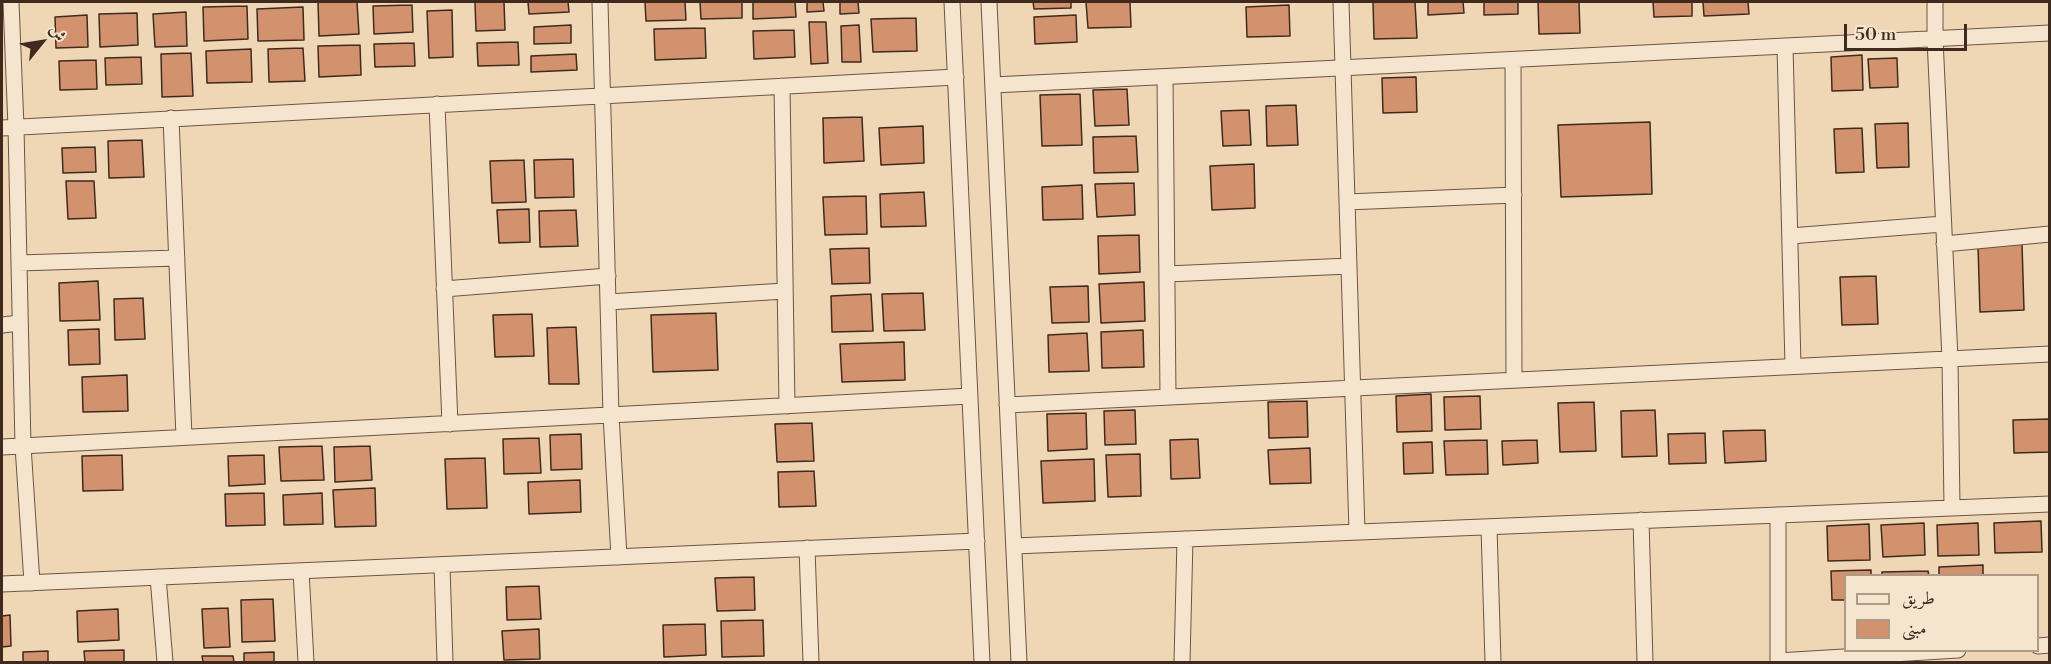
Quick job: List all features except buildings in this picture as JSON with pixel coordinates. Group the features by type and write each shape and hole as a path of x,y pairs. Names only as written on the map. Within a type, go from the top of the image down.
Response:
{"street":[{"path":"11,2 9,127 19,262 23,446 32,583"},
{"path":"600,2 611,415 619,557"},
{"path":"952,2 982,663"},
{"path":"989,2 1019,663"},
{"path":"1341,2 1357,532"},
{"path":"1935,2 1950,359 1952,508"},
{"path":"993,85 2049,33"},
{"path":"1785,46 1793,366"},
{"path":"1514,60 1514,380"},
{"path":"9,127 956,77"},
{"path":"1165,77 1168,397"},
{"path":"782,86 787,406"},
{"path":"437,104 450,424"},
{"path":"171,118 184,438"},
{"path":"1347,202 1514,195"},
{"path":"1790,236 1943,224"},
{"path":"1944,244 2049,234"},
{"path":"19,262 177,258"},
{"path":"1167,274 1349,266"},
{"path":"444,289 608,276"},
{"path":"608,302 785,291"},
{"path":"2,325 20,323"},
{"path":"1007,405 2049,354"},
{"path":"2,447 970,396"},
{"path":"1014,546 2049,504"},
{"path":"1778,515 1778,662 1942,652"},
{"path":"1641,520 1645,663"},
{"path":"1489,526 1494,663"},
{"path":"1182,663 1185,539"},
{"path":"2,585 977,541"},
{"path":"807,548 811,663"},
{"path":"442,565 445,663"},
{"path":"301,571 306,663"},
{"path":"158,577 165,663"}]}
